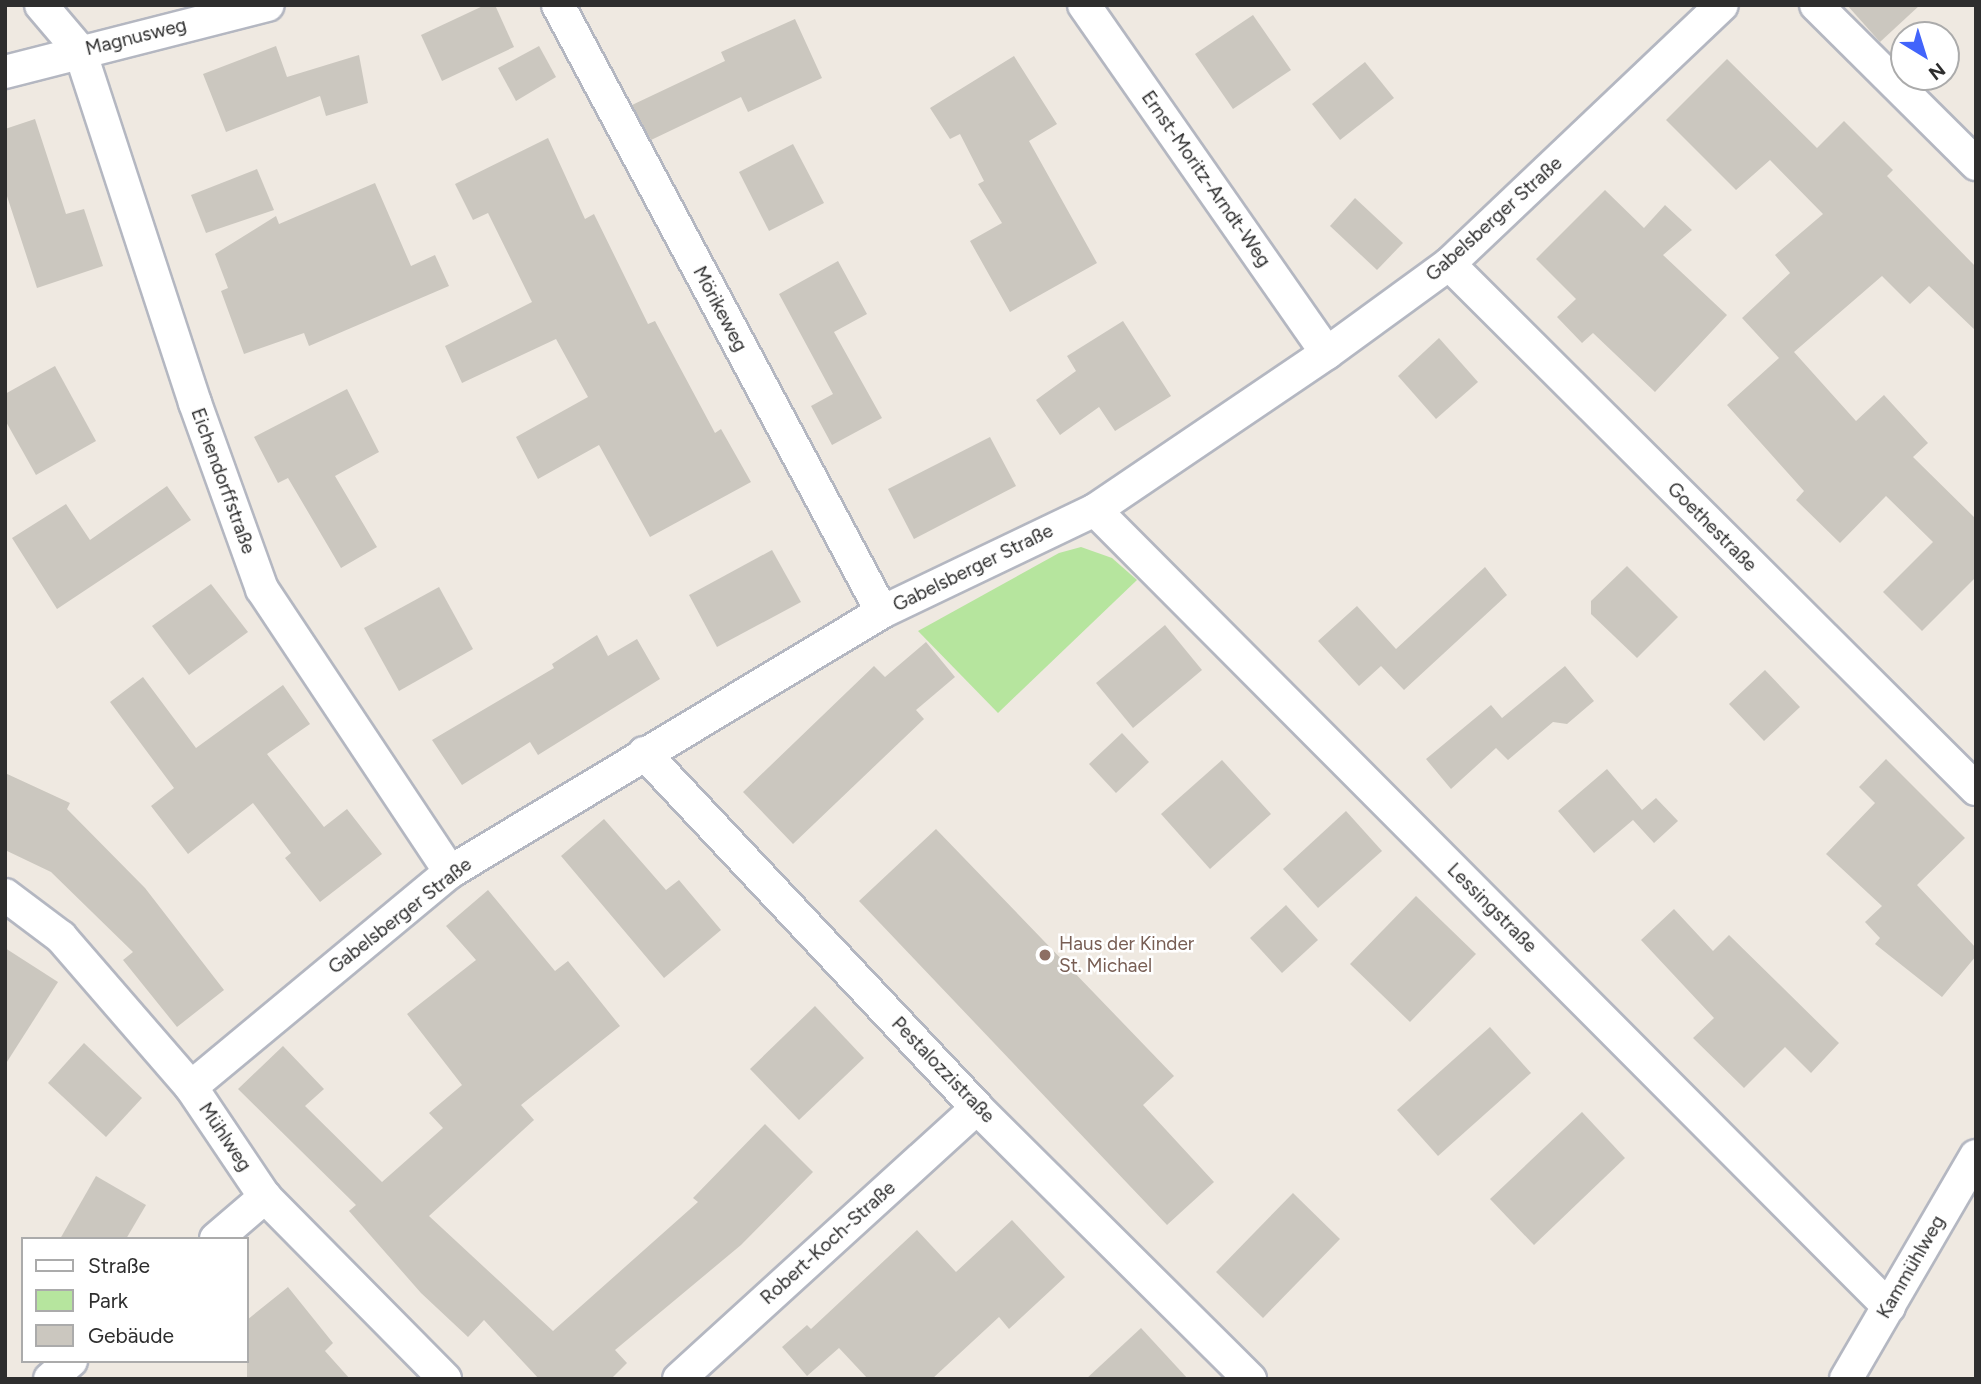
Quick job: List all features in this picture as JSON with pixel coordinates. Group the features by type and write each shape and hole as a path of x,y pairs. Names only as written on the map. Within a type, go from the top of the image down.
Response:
{"street":[{"path":"41,5 80,51"},
{"name":"Magnusweg","path":"5,72 268,5"},
{"name":"Mörikeweg","path":"558,5 882,612"},
{"name":"Ernst-Moritz-Arndt-Weg","path":"1084,5 1327,353"},
{"name":"Gabelsberger Straße","path":"191,1087 450,872 644,752 882,612 1095,510 1327,353 1449,264 1722,5"},
{"path":"1816,5 1976,164"},
{"name":"Eichendorffstraße","path":"80,51 195,403 262,589 450,872"},
{"name":"Goethestraße","path":"1449,264 1976,789"},
{"name":"Lessingstraße","path":"1095,510 1889,1307"},
{"name":"Pestalozzistraße","path":"644,752 977,1108 1250,1379"},
{"name":"Mühlweg","path":"5,895 61,937 191,1087 265,1197 445,1379"},
{"name":"Robert-Koch-Straße","path":"679,1379 977,1108"},
{"name":"Kammühlweg","path":"1846,1379 1976,1156"},
{"path":"218,1237 265,1197"},
{"path":"50,1379 69,1363"}],"green space":[{"path":"1081,547 1112,558 1137,580 998,713 918,631 1059,553"}],"building":[{"path":"485,5 495,5 514,47 442,81 421,35"},
{"path":"1847,5 1920,5 1903,21 1890,21 1890,33 1880,42"},
{"path":"1253,15 1291,70 1233,109 1195,54"},
{"path":"795,19 822,78 748,112 741,97 651,140 632,105 725,61 721,52"},
{"path":"276,46 287,77 359,55 368,103 326,116 320,96 226,132 203,74"},
{"path":"539,46 556,77 516,101 498,68"},
{"path":"1014,56 1057,124 1029,141 1097,263 1010,312 970,241 1002,223 978,184 984,181 960,134 950,139 930,108"},
{"path":"1727,59 1817,148 1844,121 1893,170 1887,176 1976,267 1976,331 1929,286 1910,304 1882,276 1794,352 1856,421 1884,395 1928,443 1913,457 1976,519 1976,577 1922,631 1883,592 1933,542 1886,496 1840,543 1796,500 1804,491 1727,405 1779,358 1742,318 1790,273 1775,255 1823,214 1770,160 1736,190 1666,120"},
{"path":"1365,62 1394,98 1340,140 1312,104"},
{"path":"35,119 66,214 84,209 103,266 37,288 5,190 5,129"},
{"path":"548,138 585,219 594,214 648,324 655,321 715,433 721,429 751,482 650,537 599,445 538,479 516,437 588,397 556,339 462,383 445,346 532,302 488,213 473,220 455,184"},
{"path":"793,144 824,203 769,231 739,172"},
{"path":"257,169 274,210 206,233 191,195"},
{"path":"375,183 411,266 435,255 449,286 309,346 304,333 244,354 221,291 228,288 215,254 276,216 279,224"},
{"path":"1605,190 1644,228 1665,205 1692,230 1663,255 1727,315 1655,392 1593,333 1582,343 1557,317 1576,299 1536,259"},
{"path":"1355,198 1403,243 1377,270 1330,226"},
{"path":"838,261 867,314 834,332 882,418 832,445 811,406 833,394 779,294"},
{"path":"1123,321 1171,396 1115,431 1099,407 1060,435 1036,400 1076,371 1067,356"},
{"path":"1439,338 1478,382 1436,419 1398,376"},
{"path":"55,366 96,441 36,475 5,420 5,394"},
{"path":"347,389 379,452 335,476 377,547 341,568 288,478 278,483 254,437"},
{"path":"990,437 1016,486 914,539 888,489"},
{"path":"167,486 191,520 57,609 12,538 66,504 90,540"},
{"path":"772,550 801,602 717,647 689,595"},
{"path":"1627,566 1678,617 1637,658 1591,614 1591,601"},
{"path":"1485,567 1507,595 1404,690 1381,666 1359,686 1318,641 1357,606 1396,649"},
{"path":"211,584 248,632 189,675 152,626"},
{"path":"439,587 473,649 399,691 364,628"},
{"path":"1165,625 1202,670 1133,728 1096,683"},
{"path":"597,635 608,656 637,639 660,679 538,755 530,742 462,785 432,740 554,668 552,664"},
{"path":"926,642 955,677 916,710 924,719 793,844 743,792 874,666 885,677"},
{"path":"1565,666 1594,701 1567,724 1553,722 1508,760 1496,748 1451,789 1426,759 1491,705 1502,718"},
{"path":"1765,670 1800,707 1764,741 1729,704"},
{"path":"143,677 196,748 283,685 310,724 267,754 324,827 347,809 382,854 320,902 285,858 291,853 253,803 188,854 151,806 174,788 110,702"},
{"path":"1122,733 1149,762 1116,793 1089,764"},
{"path":"1886,759 1965,838 1917,885 1976,948 1976,956 1942,997 1875,944 1880,938 1865,922 1882,906 1826,854 1875,803 1859,787"},
{"path":"1222,760 1271,814 1210,869 1161,814"},
{"path":"1607,769 1642,810 1656,798 1678,821 1654,843 1633,820 1594,853 1558,811"},
{"path":"5,773 70,803 67,809 145,888 224,990 177,1027 123,960 133,952 51,872 5,850"},
{"path":"1346,811 1382,851 1318,908 1283,869"},
{"path":"604,819 666,890 679,880 721,930 664,978 561,856"},
{"name":"Haus der Kinder St. Michael","path":"936,829 1174,1076 1143,1105 1214,1182 1167,1225 859,901"},
{"path":"488,890 555,971 568,961 620,1026 521,1105 534,1120 429,1216 553,1331 698,1202 693,1198 765,1124 813,1172 741,1245 615,1350 627,1363 611,1379 539,1379 484,1320 468,1337 421,1293 349,1211 356,1205 238,1089 283,1046 324,1089 305,1106 382,1182 443,1128 429,1113 462,1085 407,1014 476,960 446,926"},
{"path":"1416,896 1476,954 1410,1022 1350,964"},
{"path":"1286,905 1318,940 1282,973 1250,938"},
{"path":"1674,909 1713,951 1729,935 1839,1043 1811,1073 1785,1047 1744,1088 1693,1038 1714,1018 1641,940"},
{"path":"5,948 58,982 5,1065"},
{"path":"815,1006 864,1058 799,1120 750,1069"},
{"path":"1490,1027 1531,1073 1438,1156 1397,1110"},
{"path":"84,1043 142,1098 106,1137 48,1083"},
{"path":"1582,1112 1625,1158 1534,1245 1490,1199"},
{"path":"96,1176 146,1205 127,1237 61,1237"},
{"path":"1293,1193 1340,1239 1263,1318 1216,1272"},
{"path":"1012,1220 1065,1277 1009,1329 999,1317 932,1379 868,1379 839,1348 807,1376 782,1347 807,1325 811,1329 917,1230 956,1272"},
{"path":"288,1287 333,1343 325,1351 350,1379 247,1379 248,1319"},
{"path":"1141,1328 1188,1379 1086,1379"}],"place":[{"name":"Haus der Kinder St. Michael","path":"1045,955"}]}
